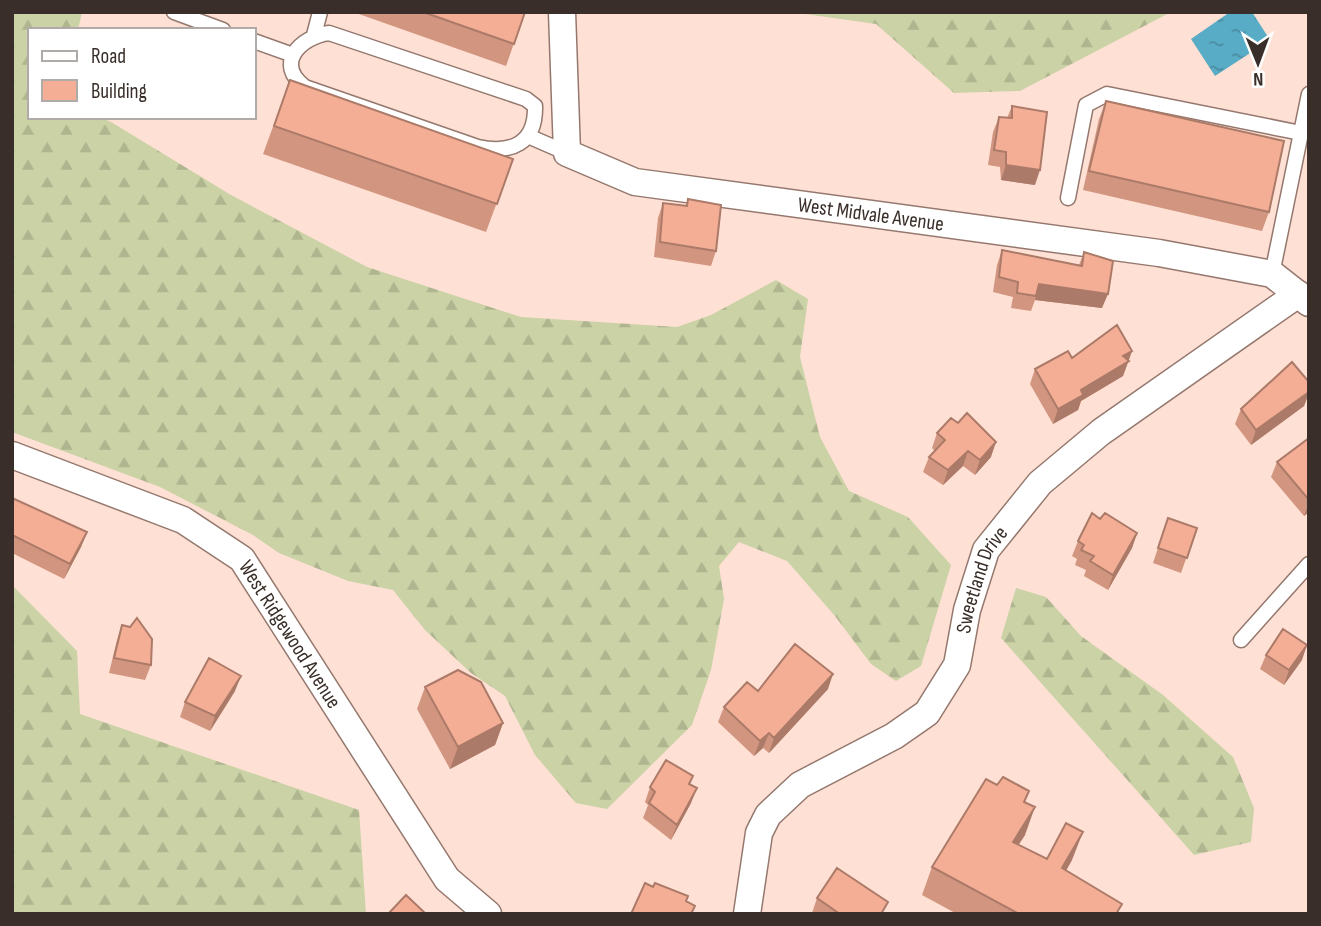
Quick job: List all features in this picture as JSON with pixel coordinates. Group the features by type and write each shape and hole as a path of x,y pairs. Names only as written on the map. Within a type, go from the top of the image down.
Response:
{"street":[{"path":"562,12 567,152"},
{"name":"West Midvale Avenue","path":"567,152 635,182 1159,253 1272,274 1304,298"},
{"name":"Sweetland Drive","path":"747,914 759,833 768,815 800,785 884,742 927,713 957,665 967,610 986,550 1040,483 1101,432 1304,298"},
{"name":"West Ridgewood Avenue","path":"12,455 183,520 242,559 447,879 488,914"}],"lane":[{"path":"174,12 218,28"},
{"path":"314,35 320,12"},
{"path":"329,33 526,99 535,106 535,117 528,136 515,148 492,150 305,87 295,80 292,71 293,55 300,45 314,35 329,33"},
{"path":"256,42 293,55"},
{"path":"1068,198 1086,105 1107,94 1301,133"},
{"path":"1272,274 1309,94"},
{"path":"528,136 567,152"},
{"path":"1241,640 1309,564"}],"green space":[{"path":"12,12 82,12 78,28 28,28 28,119 104,119 231,195 367,267 521,317 677,327 711,315 776,280 808,299 800,357 820,437 849,491 908,517 951,565 921,666 896,681 871,664 835,616 787,561 739,542 719,566 724,599 711,670 692,725 607,809 576,803 535,755 505,696 471,673 425,630 393,590 348,581 279,553 253,535 160,487 12,432"},
{"path":"791,12 1171,12 1020,91 954,93 876,24"},
{"path":"12,585 77,651 80,714 359,810 366,914 12,914"},
{"path":"1016,588 1046,597 1081,636 1163,695 1233,757 1254,808 1251,842 1194,855 1001,638"}],"water":[{"path":"1230,12 1252,12 1270,40 1215,76 1191,39"}],"building":[{"path":"423,12 525,12 514,44"},
{"path":"290,80 513,159 497,204 274,126"},
{"path":"1106,101 1284,141 1269,212 1089,171"},
{"path":"1012,106 1047,112 1040,170 1006,165 1006,152 994,150 999,117 1012,118"},
{"path":"688,199 721,205 716,251 660,242 663,203 687,206"},
{"path":"1002,250 1082,266 1084,252 1113,261 1108,294 1039,284 1036,296 1017,293 1018,282 999,277"},
{"path":"1117,325 1132,351 1123,356 1129,361 1081,390 1083,395 1058,409 1035,369 1068,351 1072,358"},
{"path":"1292,362 1309,382 1309,392 1256,430 1241,409"},
{"path":"967,413 996,442 980,460 968,451 948,470 929,457 945,440 937,433 951,418 958,423"},
{"path":"1309,438 1309,500 1277,462"},
{"path":"12,498 87,532 70,564 12,535"},
{"path":"1092,513 1100,519 1105,513 1137,533 1113,575 1090,561 1094,556 1081,550 1084,545 1078,541"},
{"path":"1168,518 1197,528 1187,558 1158,548"},
{"path":"137,618 152,639 151,665 114,658 122,625 130,627"},
{"path":"1283,629 1307,645 1289,670 1266,655"},
{"path":"795,644 833,674 774,738 769,733 760,741 724,707 747,682 758,691"},
{"path":"209,658 241,676 215,716 185,702"},
{"path":"458,670 481,682 503,723 458,747 425,687"},
{"path":"666,760 693,776 689,784 697,788 677,825 649,803 655,792 650,787"},
{"path":"1003,777 1029,791 1024,802 1035,807 1013,842 1047,859 1066,823 1083,832 1062,868 1122,904 1116,914 1019,914 932,867 986,779 997,785"},
{"path":"837,868 888,902 881,914 840,914 817,898"},
{"path":"645,883 653,887 655,883 688,896 686,901 695,906 691,914 631,914"},
{"path":"406,895 426,914 388,914"}]}
